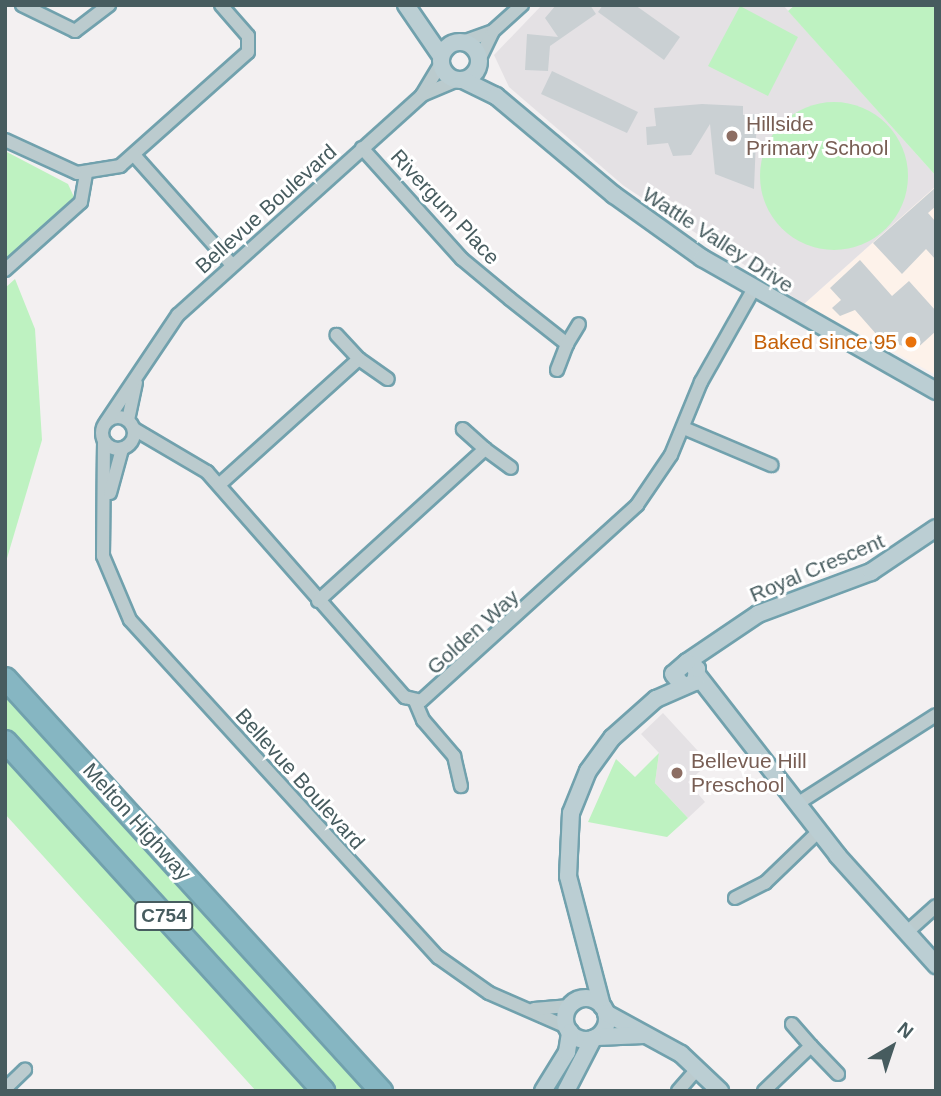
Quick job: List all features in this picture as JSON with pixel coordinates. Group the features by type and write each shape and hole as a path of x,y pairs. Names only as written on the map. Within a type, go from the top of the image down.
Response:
{"highway":[{"name":"Melton Highway","path":"5,678 381,1091"},
{"name":"Melton Highway","path":"5,741 323,1091"},
{"path":"314,1017 395,1091"}],"street":[{"path":"22,5 75,31 109,5"},
{"path":"5,140 86,173 109,170 134,155 248,52 248,36 221,5"},
{"path":"406,5 425,25 441,60 460,80 479,63 493,31"},
{"path":"441,60 461,42 493,31 522,5"},
{"path":"425,25 461,42"},
{"name":"Wattle Valley Drive","path":"461,42 479,63 496,96"},
{"name":"Bellevue Boulevard","path":"422,95 441,60"},
{"name":"Wattle Valley Drive","path":"460,80 496,96 614,195 753,290 936,391"},
{"name":"Bellevue Boulevard","path":"460,80 422,95 177,315 144,359 106,422 102,527 111,587 145,638 415,936 479,986 568,1030"},
{"name":"Rivergum Place","path":"362,148 462,259 567,344"},
{"path":"134,155 232,265"},
{"path":"5,270 81,202 86,173"},
{"name":"Golden Way","path":"131,425 220,484 318,601 415,701 429,698 619,524 661,472 684,428 701,382 753,290"},
{"path":"557,370 567,344 579,324"},
{"path":"337,335 359,359 388,379"},
{"name":"Bellevue Boulevard","path":"102,527 126,447 144,359"},
{"path":"220,484 359,359"},
{"path":"106,422 131,425"},
{"path":"684,428 771,465"},
{"path":"463,429 511,468"},
{"path":"104,441 126,447 166,446"},
{"path":"318,601 485,449"},
{"name":"Royal Crescent","path":"604,1009 568,876 572,813 599,753 656,699 688,676 714,645 780,603 874,570 936,528"},
{"path":"688,676 800,802 819,831 936,965"},
{"path":"415,701 423,720 454,756 455,780 461,786"},
{"path":"800,802 936,715"},
{"path":"735,898 765,883 819,831"},
{"path":"906,933 936,906"},
{"path":"543,1091 567,1052 573,1003 590,963"},
{"path":"573,1003 604,1009 698,1068 720,1091"},
{"name":"Bellevue Boulevard","path":"530,1009 573,1003"},
{"path":"566,1091 595,1038 604,1009"},
{"path":"792,1024 838,1074"},
{"path":"568,1030 595,1038 644,1035"},
{"path":"764,1091 811,1046"},
{"path":"678,1091 698,1068"},
{"path":"5,1089 25,1070"}],"shaded area":[{"name":"Hillside Primary School","path":"542,5 783,5 936,176 936,186 804,304 624,186 509,87 494,55"},
{"path":"936,186 936,375 804,304"},
{"name":"Bellevue Hill Preschool","path":"663,713 709,763 688,782 705,802 688,818 655,783 659,753 641,734"}],"green space":[{"path":"795,5 936,5 936,176 788,11"},
{"path":"740,6 798,37 768,96 708,66"},
{"path":"834,102 862,108 886,124 902,148 908,176 902,204 886,228 862,244 834,250 806,244 782,228 766,204 760,176 766,148 782,124 806,108"},
{"path":"5,151 68,184 74,197 5,259"},
{"path":"15,279 35,329 42,440 5,565 5,288"},
{"path":"5,687 301,1013 364,1091 332,1091 5,731"},
{"path":"659,753 655,783 688,818 667,837 588,822 616,759 635,777"},
{"path":"5,759 308,1091 256,1091 5,814"}],"building":[{"path":"556,5 590,5 596,14 550,46 548,71 525,70 527,34 558,37 545,18"},
{"path":"603,5 635,5 680,37 664,60 598,12"},
{"path":"552,71 638,112 627,133 541,94"},
{"path":"702,104 743,106 743,115 757,114 754,189 715,174 710,124 691,155 673,156 668,143 647,145 646,127 656,126 654,108"},
{"path":"936,187 936,206 928,213 936,222 936,260 926,249 902,274 873,243"},
{"path":"860,260 892,296 909,281 936,311 936,331 914,351 877,335 855,310 840,316 832,308 841,300 830,288"}],"place":[{"name":"Hillside Primary School","path":"732,136"},
{"name":"Baked since 95","path":"911,342"},
{"name":"Bellevue Hill Preschool","path":"677,773"}]}
